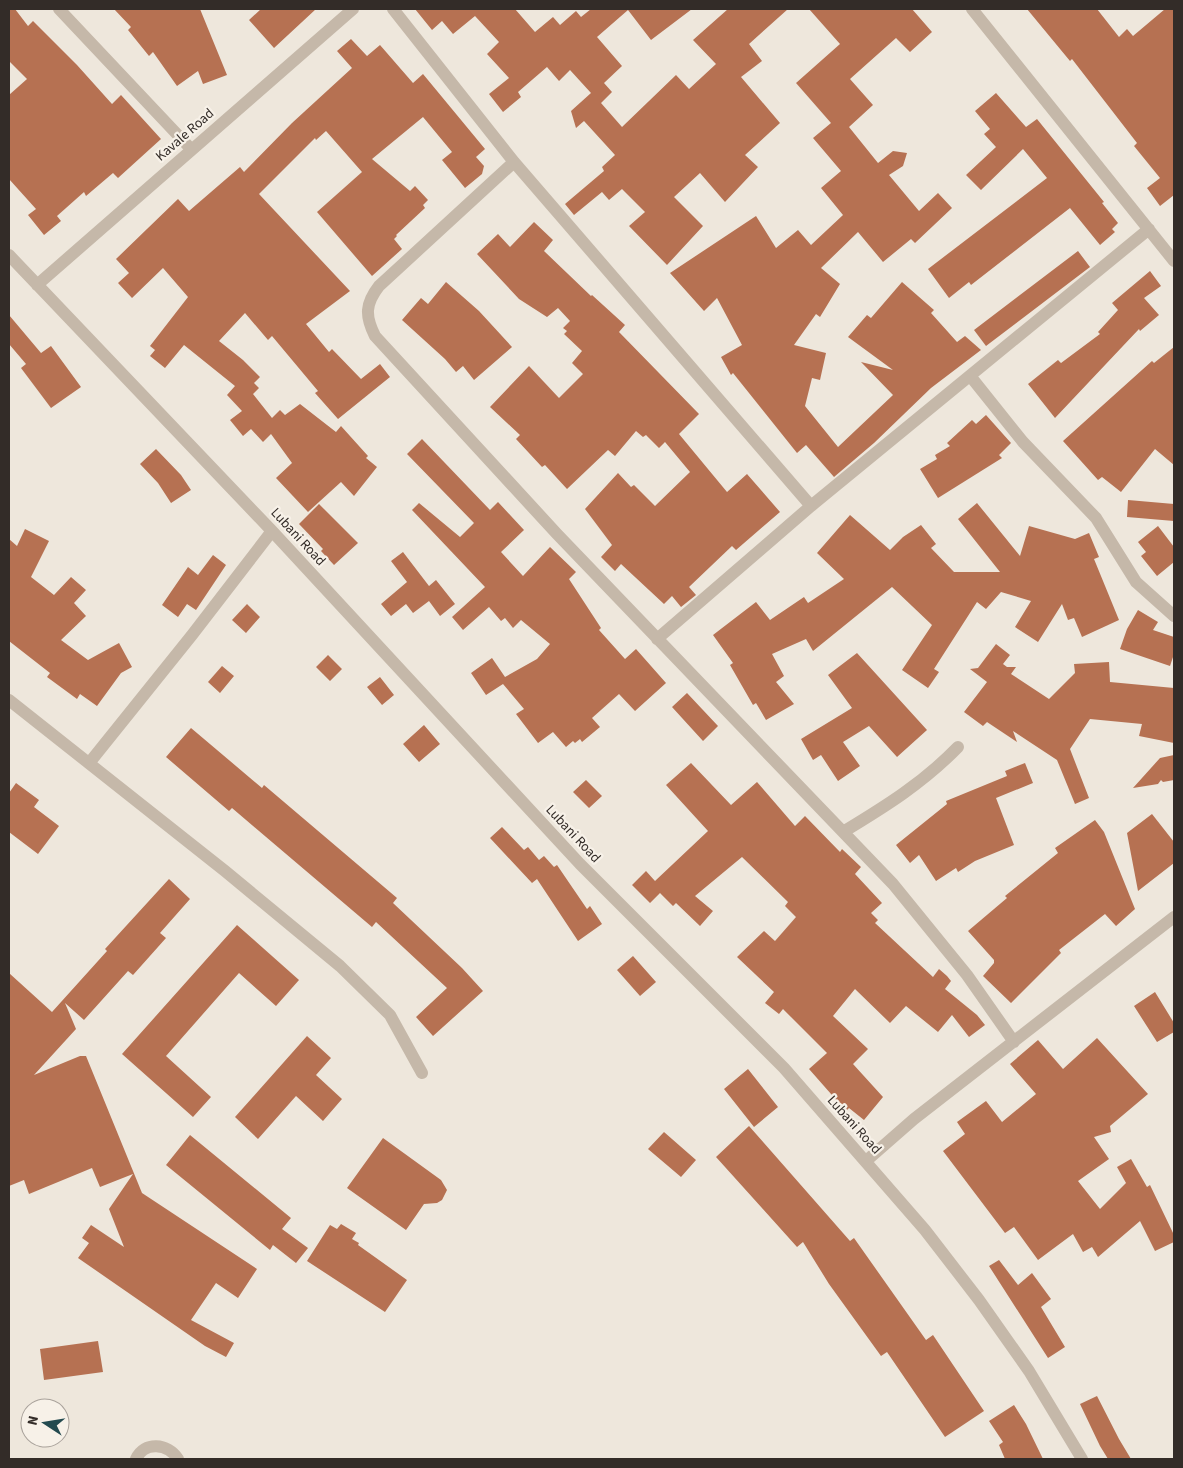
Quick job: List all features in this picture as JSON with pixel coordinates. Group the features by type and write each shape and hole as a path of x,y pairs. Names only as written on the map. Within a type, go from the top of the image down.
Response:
{"street":[{"path":"60,9 191,149"},
{"name":"Kavale Road","path":"37,284 353,9"},
{"path":"393,9 514,162 631,300 812,506"},
{"path":"972,9 1174,261"},
{"path":"514,162 378,286 370,297 366,310 368,323 375,336 657,639 893,884 967,975 1014,1042"},
{"path":"657,639 812,506 1149,229"},
{"name":"Lubani Road","path":"9,255 272,531 580,864 784,1068 925,1230 979,1300 1030,1371 1082,1459"},
{"path":"971,377 1023,442 1096,518 1136,582 1174,616"},
{"path":"90,762 192,635 272,531"},
{"path":"9,700 90,762 340,966 390,1015 422,1073"},
{"path":"843,832 886,806 934,772 958,747"},
{"path":"866,1161 914,1119 1174,917"},
{"path":"136,1459 141,1450 153,1446 168,1449 178,1459"}],"building":[{"path":"9,9 15,9 28,26 33,21 77,65 112,104 121,95 161,139 118,178 113,173 86,196 84,192 57,216 61,221 44,235 28,215 36,209 9,179 9,95 27,79 9,61"},
{"path":"114,9 200,9 227,75 203,84 198,71 177,86 153,52 149,56 128,30 131,27"},
{"path":"261,9 316,9 274,48 249,20"},
{"path":"415,9 515,9 535,32 553,17 560,25 576,11 581,17 591,9 692,9 651,40 628,10 597,37 622,66 604,83 612,92 601,103 622,127 676,75 689,89 716,64 693,40 728,9 788,9 749,44 762,61 741,77 780,123 745,155 758,167 725,202 700,173 674,197 703,226 667,265 629,226 645,212 622,189 609,200 602,192 574,215 565,204 604,171 602,167 615,155 584,121 576,128 571,111 591,93 570,70 559,81 547,67 518,92 521,97 503,112 489,94 509,78 487,54 499,42 475,16 453,34 442,21 432,30"},
{"path":"809,9 912,9 932,32 910,52 896,38 850,79 873,105 849,127 878,163 893,151 907,153 903,166 889,175 919,211 938,193 952,208 915,243 911,239 883,262 858,232 821,268 840,284 820,317 816,314 794,345 826,353 820,380 812,378 805,406 838,447 893,395 861,362 893,370 848,337 867,315 871,318 902,282 934,310 931,313 957,342 965,336 981,350 931,388 874,443 834,477 806,445 797,453 733,373 731,375 721,357 742,345 717,298 704,311 670,273 756,216 776,248 798,230 811,245 843,215 821,188 841,171 813,138 831,123 796,83 840,44"},
{"path":"1027,9 1097,9 1119,37 1127,29 1133,36 1165,9 1174,9 1174,195 1160,206 1147,188 1160,178 1134,146 1137,143 1072,59 1070,61"},
{"path":"351,39 367,56 380,45 413,83 423,74 485,149 476,157 484,166 482,174 465,188 442,160 452,152 423,117 372,159 410,191 415,186 428,200 423,205 425,208 396,235 394,239 402,249 372,276 317,212 362,172 326,131 316,140 315,138 259,194 350,291 306,324 329,352 332,349 361,379 380,364 390,377 338,419 315,393 318,391 272,336 268,340 245,313 219,341 243,360 260,377 254,383 259,388 253,394 272,418 280,410 285,415 300,404 336,432 341,426 368,456 366,458 377,467 354,496 341,482 308,512 276,478 292,463 271,434 263,442 251,429 243,436 230,420 242,411 227,395 235,386 184,345 165,368 150,356 155,350 150,346 188,297 163,268 132,298 118,283 129,273 116,259 178,199 189,211 240,167 244,172 292,123 352,68 337,51"},
{"path":"996,93 1026,127 1037,119 1104,202 1102,203 1118,223 1112,229 1115,232 1100,245 1070,208 971,285 969,282 949,298 928,269 1047,178 1023,149 981,190 966,175 996,147 984,134 990,129 975,111"},
{"path":"534,222 553,240 544,251 591,296 625,325 619,332 699,414 679,434 727,492 747,474 780,512 736,550 732,546 689,587 696,595 681,607 672,596 664,604 621,564 615,571 601,557 612,545 585,509 618,473 631,487 634,485 655,506 690,472 665,442 659,448 646,435 643,437 636,431 615,456 608,450 567,489 545,465 542,467 516,439 520,435 490,407 529,366 559,398 583,374 572,363 582,351 564,334 567,331 563,328 570,321 558,308 547,317 519,299 477,254 498,234 510,247"},
{"path":"1078,251 1090,267 986,346 974,330"},
{"path":"1150,271 1161,286 1144,298 1159,315 1140,331 1139,329 1055,418 1028,384 1058,360 1061,363 1100,334 1098,332 1118,310 1112,303"},
{"path":"446,282 479,311 512,347 474,380 463,366 456,372 445,359 402,320 421,298 428,304"},
{"path":"9,315 41,353 51,346 81,387 51,408 21,368 26,364 9,344"},
{"path":"1174,347 1174,465 1155,449 1121,492 1102,477 1098,480 1063,441 1152,361 1154,363"},
{"path":"986,415 1011,443 999,455 1002,458 938,498 920,469 937,459 935,455 950,446 947,443 972,420 976,424"},
{"path":"422,439 490,510 498,502 524,530 501,552 523,576 550,547 576,572 569,579 601,628 599,630 625,659 636,649 666,683 635,711 619,694 592,718 600,727 582,742 580,739 575,743 573,741 566,747 553,732 538,743 516,714 524,709 503,684 486,695 471,673 492,658 505,677 537,659 550,644 521,620 513,628 505,618 501,621 489,607 463,630 452,617 485,587 412,510 419,503 460,537 474,523 407,454"},
{"path":"156,449 181,475 191,490 171,503 158,483 140,464"},
{"path":"1128,500 1174,504 1174,521 1127,517"},
{"path":"977,503 1020,556 1029,526 1075,539 1089,533 1099,557 1094,559 1119,620 1082,637 1074,618 1068,620 1062,604 1038,642 1015,627 1031,601 1001,592 986,609 977,602 934,669 939,672 928,688 902,670 932,625 892,587 813,651 806,639 772,654 784,676 776,682 794,704 766,720 756,703 753,705 730,665 733,663 713,635 756,602 770,620 804,597 808,603 844,579 817,553 850,515 890,550 903,537 921,525 936,544 931,548 954,572 1000,572 958,519"},
{"path":"319,504 358,543 334,565 321,551 323,549 299,524"},
{"path":"1158,526 1174,547 1174,562 1157,576 1141,556 1146,552 1138,542"},
{"path":"25,529 49,541 31,577 54,595 71,577 86,590 74,603 86,616 61,640 88,660 119,643 132,667 121,673 97,706 80,694 77,699 47,677 50,673 9,641 9,539 17,546"},
{"path":"403,552 429,586 436,580 455,604 440,616 429,601 413,613 406,604 391,616 381,604 407,582 391,561"},
{"path":"213,555 226,565 196,610 187,604 178,617 162,605 188,567 198,575"},
{"path":"247,604 260,617 246,633 232,620"},
{"path":"1138,610 1158,622 1153,630 1174,637 1174,654 1170,666 1120,649 1127,629"},
{"path":"996,644 1010,655 1003,664 1007,667 1016,667 1011,674 1049,699 1075,673 1074,664 1109,662 1110,682 1174,688 1174,743 1139,736 1142,724 1090,719 1070,749 1089,798 1075,804 1057,760 1013,731 1017,742 987,722 983,726 964,712 987,682 970,669 978,668"},
{"path":"857,653 927,730 897,757 869,726 843,742 860,766 838,781 821,755 813,760 801,739 852,708 828,675"},
{"path":"328,655 342,669 330,681 316,667"},
{"path":"222,666 234,676 220,693 208,682"},
{"path":"380,677 394,695 382,705 367,687"},
{"path":"687,693 718,726 703,741 672,707"},
{"path":"424,725 440,744 419,762 403,744"},
{"path":"191,728 262,788 264,785 397,898 393,903 462,968 483,991 433,1036 416,1017 447,988 376,922 372,927 232,808 229,811 166,757"},
{"path":"1174,755 1174,780 1163,782 1161,780 1158,784 1133,788 1160,758"},
{"path":"691,763 731,805 757,782 795,826 805,816 840,852 842,849 861,867 855,874 882,903 871,913 878,920 875,923 933,977 939,969 947,976 951,981 945,989 977,1015 985,1025 969,1037 952,1015 938,1032 906,1006 890,1023 855,989 833,1016 868,1049 853,1064 883,1097 864,1120 849,1108 846,1111 809,1069 827,1053 783,1009 779,1014 765,1003 774,992 737,957 764,931 775,941 796,917 785,906 788,902 742,857 695,896 713,911 700,926 676,903 673,906 660,893 650,903 632,885 646,871 655,881 708,831 666,785"},
{"path":"1025,763 1033,783 996,798 1014,845 975,861 958,872 956,868 936,881 919,855 910,863 896,845 947,804 946,801 1007,776 1005,771"},
{"path":"586,780 602,796 589,808 573,792"},
{"path":"16,783 39,800 34,807 59,826 38,854 9,832 9,793"},
{"path":"1152,814 1174,842 1174,863 1138,891 1127,833"},
{"path":"1095,820 1104,832 1135,909 1116,926 1105,914 1059,950 1061,953 1011,1003 983,976 994,963 994,960 968,931 1007,898 1005,896 1058,853 1055,848"},
{"path":"502,827 524,850 528,847 539,860 544,856 554,867 557,865 587,909 590,906 602,924 578,941 537,879 532,883 490,838"},
{"path":"169,879 190,899 160,933 166,938 133,975 128,971 84,1020 65,1003 76,1029 34,1075 80,1056 86,1056 142,1193 257,1269 238,1298 216,1283 191,1320 234,1343 226,1357 205,1346 78,1258 89,1243 82,1238 91,1225 124,1247 109,1209 133,1174 100,1187 92,1168 29,1194 24,1180 9,1186 9,973 52,1012 107,951 105,949"},
{"path":"237,925 299,980 276,1006 239,973 166,1056 211,1097 193,1117 122,1054"},
{"path":"633,956 656,982 640,996 617,970"},
{"path":"1155,992 1174,1023 1174,1032 1157,1042 1134,1006"},
{"path":"307,1036 331,1058 316,1075 342,1099 323,1121 296,1096 258,1139 235,1117"},
{"path":"1097,1038 1148,1094 1110,1126 1111,1132 1094,1137 1109,1159 1078,1181 1100,1209 1126,1183 1117,1167 1131,1159 1147,1187 1150,1185 1174,1235 1174,1242 1155,1251 1140,1221 1098,1257 1092,1247 1083,1252 1073,1234 1038,1260 1014,1227 1005,1233 943,1151 965,1134 957,1122 986,1101 1002,1122 1036,1094 1010,1064 1038,1040 1063,1069"},
{"path":"748,1069 778,1107 754,1127 724,1089"},
{"path":"749,1126 850,1241 854,1238 926,1340 933,1335 984,1411 945,1437 887,1352 881,1356 829,1284 803,1242 797,1247 716,1157"},
{"path":"664,1132 696,1160 681,1177 648,1149"},
{"path":"190,1135 291,1218 282,1229 308,1248 296,1263 273,1245 270,1250 166,1165"},
{"path":"383,1138 441,1180 447,1190 442,1200 437,1203 424,1204 406,1230 347,1188"},
{"path":"341,1224 356,1233 352,1239 359,1243 358,1245 407,1280 385,1312 307,1261 330,1225 337,1229"},
{"path":"999,1260 1018,1285 1032,1273 1051,1299 1041,1307 1065,1347 1048,1358 989,1266"},
{"path":"98,1341 103,1372 44,1380 40,1349"},
{"path":"1097,1396 1131,1459 1108,1459 1100,1446 1080,1404"},
{"path":"1014,1405 1026,1424 1043,1459 1005,1459 999,1445 1003,1442 989,1421"}]}
